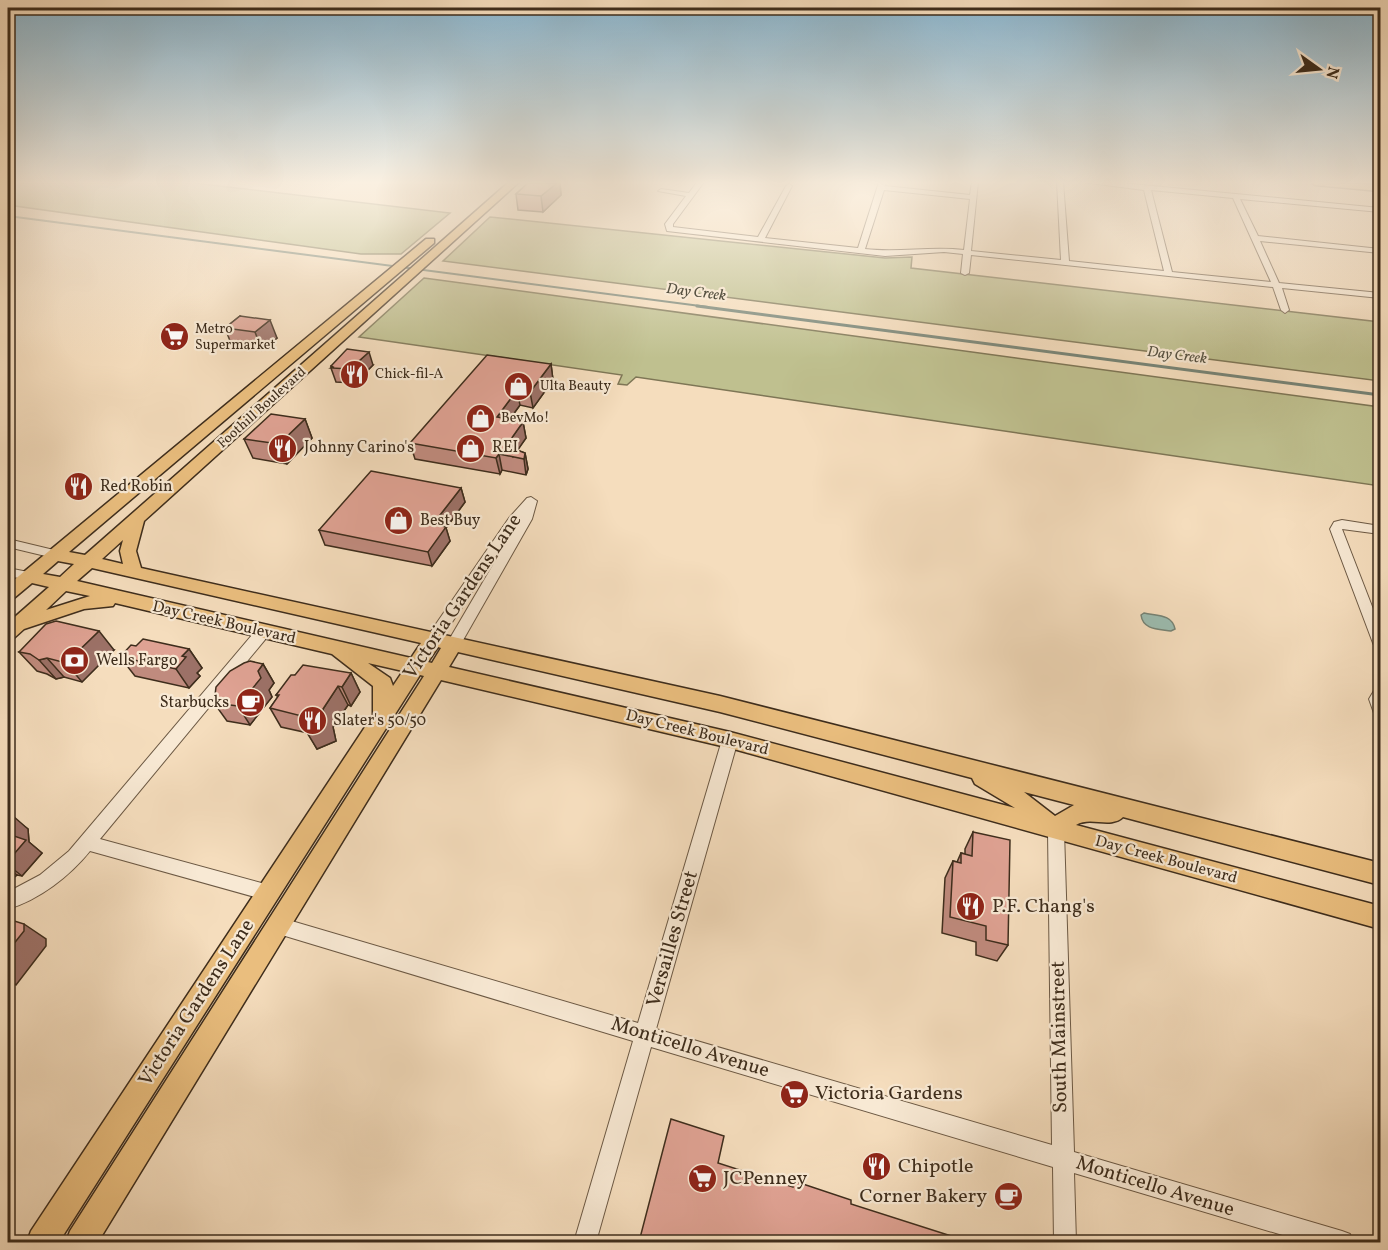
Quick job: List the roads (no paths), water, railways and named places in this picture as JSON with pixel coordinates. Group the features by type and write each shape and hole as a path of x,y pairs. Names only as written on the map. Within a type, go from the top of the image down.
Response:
{"main road":[{"name":"Foothill Boulevard","path":"8,594 241,396 381,284 431,240"},
{"name":"Foothill Boulevard","path":"9,632 450,240"},
{"path":"336,342 330,337 376,296 381,284"},
{"path":"134,571 128,551 136,520"},
{"name":"Day Creek Boulevard","path":"54,554 720,704 1380,874"},
{"name":"Day Creek Boulevard","path":"28,576 730,740 1380,918"},
{"path":"9,632 41,616 83,603 127,600"},
{"name":"Victoria Gardens Lane","path":"42,1242 432,640"},
{"name":"Victoria Gardens Lane","path":"81,1242 453,645"},
{"path":"335,649 383,683 382,717"},
{"path":"954,764 996,785 1025,803 1056,831 1065,818 1077,812 1149,814"}],"street":[{"path":"763,240 894,254 936,249 1277,287 1380,296"},
{"path":"861,251 864,240"},
{"path":"965,273 968,240"},
{"path":"1064,240 1065,263"},
{"path":"1160,240 1169,275"},
{"path":"1255,240 1285,310"},
{"path":"1277,240 1380,251"},
{"name":"Victoria Gardens Lane","path":"432,640 513,521 531,501 526,519 453,645"},
{"path":"1380,530 1342,524 1336,529 1380,643"},
{"name":"Day Creek Boulevard","path":"8,543 54,554"},
{"name":"Day Creek Boulevard","path":"8,572 28,576"},
{"path":"8,901 46,881 87,843 263,632"},
{"path":"1380,693 1376,699 1380,712"},
{"name":"Versailles Street","path":"585,1242 730,740"},
{"name":"South Mainstreet","path":"1056,831 1065,1242"},
{"path":"87,843 269,892"},
{"name":"Monticello Avenue","path":"278,926 1342,1242"}],"waterway":[{"name":"Day Creek","path":"195,240 708,307"},
{"name":"Day Creek","path":"697,306 1380,395"}],"place":[{"name":"Metro Supermarket","path":"174,337"},
{"name":"Chick-fil-A","path":"354,374"},
{"name":"Ulta Beauty","path":"519,386"},
{"name":"BevMo!","path":"480,418"},
{"name":"Johnny Carino's","path":"283,448"},
{"name":"REI","path":"471,448"},
{"name":"Red Robin","path":"79,487"},
{"name":"Best Buy","path":"399,521"},
{"name":"Wells Fargo","path":"75,661"},
{"name":"Starbucks","path":"250,703"},
{"name":"Slater's 50/50","path":"312,721"},
{"name":"P.F. Chang's","path":"971,907"},
{"name":"Victoria Gardens","path":"794,1094"},
{"name":"Chipotle","path":"877,1167"},
{"name":"JCPenney","path":"702,1179"},
{"name":"Corner Bakery","path":"1008,1197"}]}
